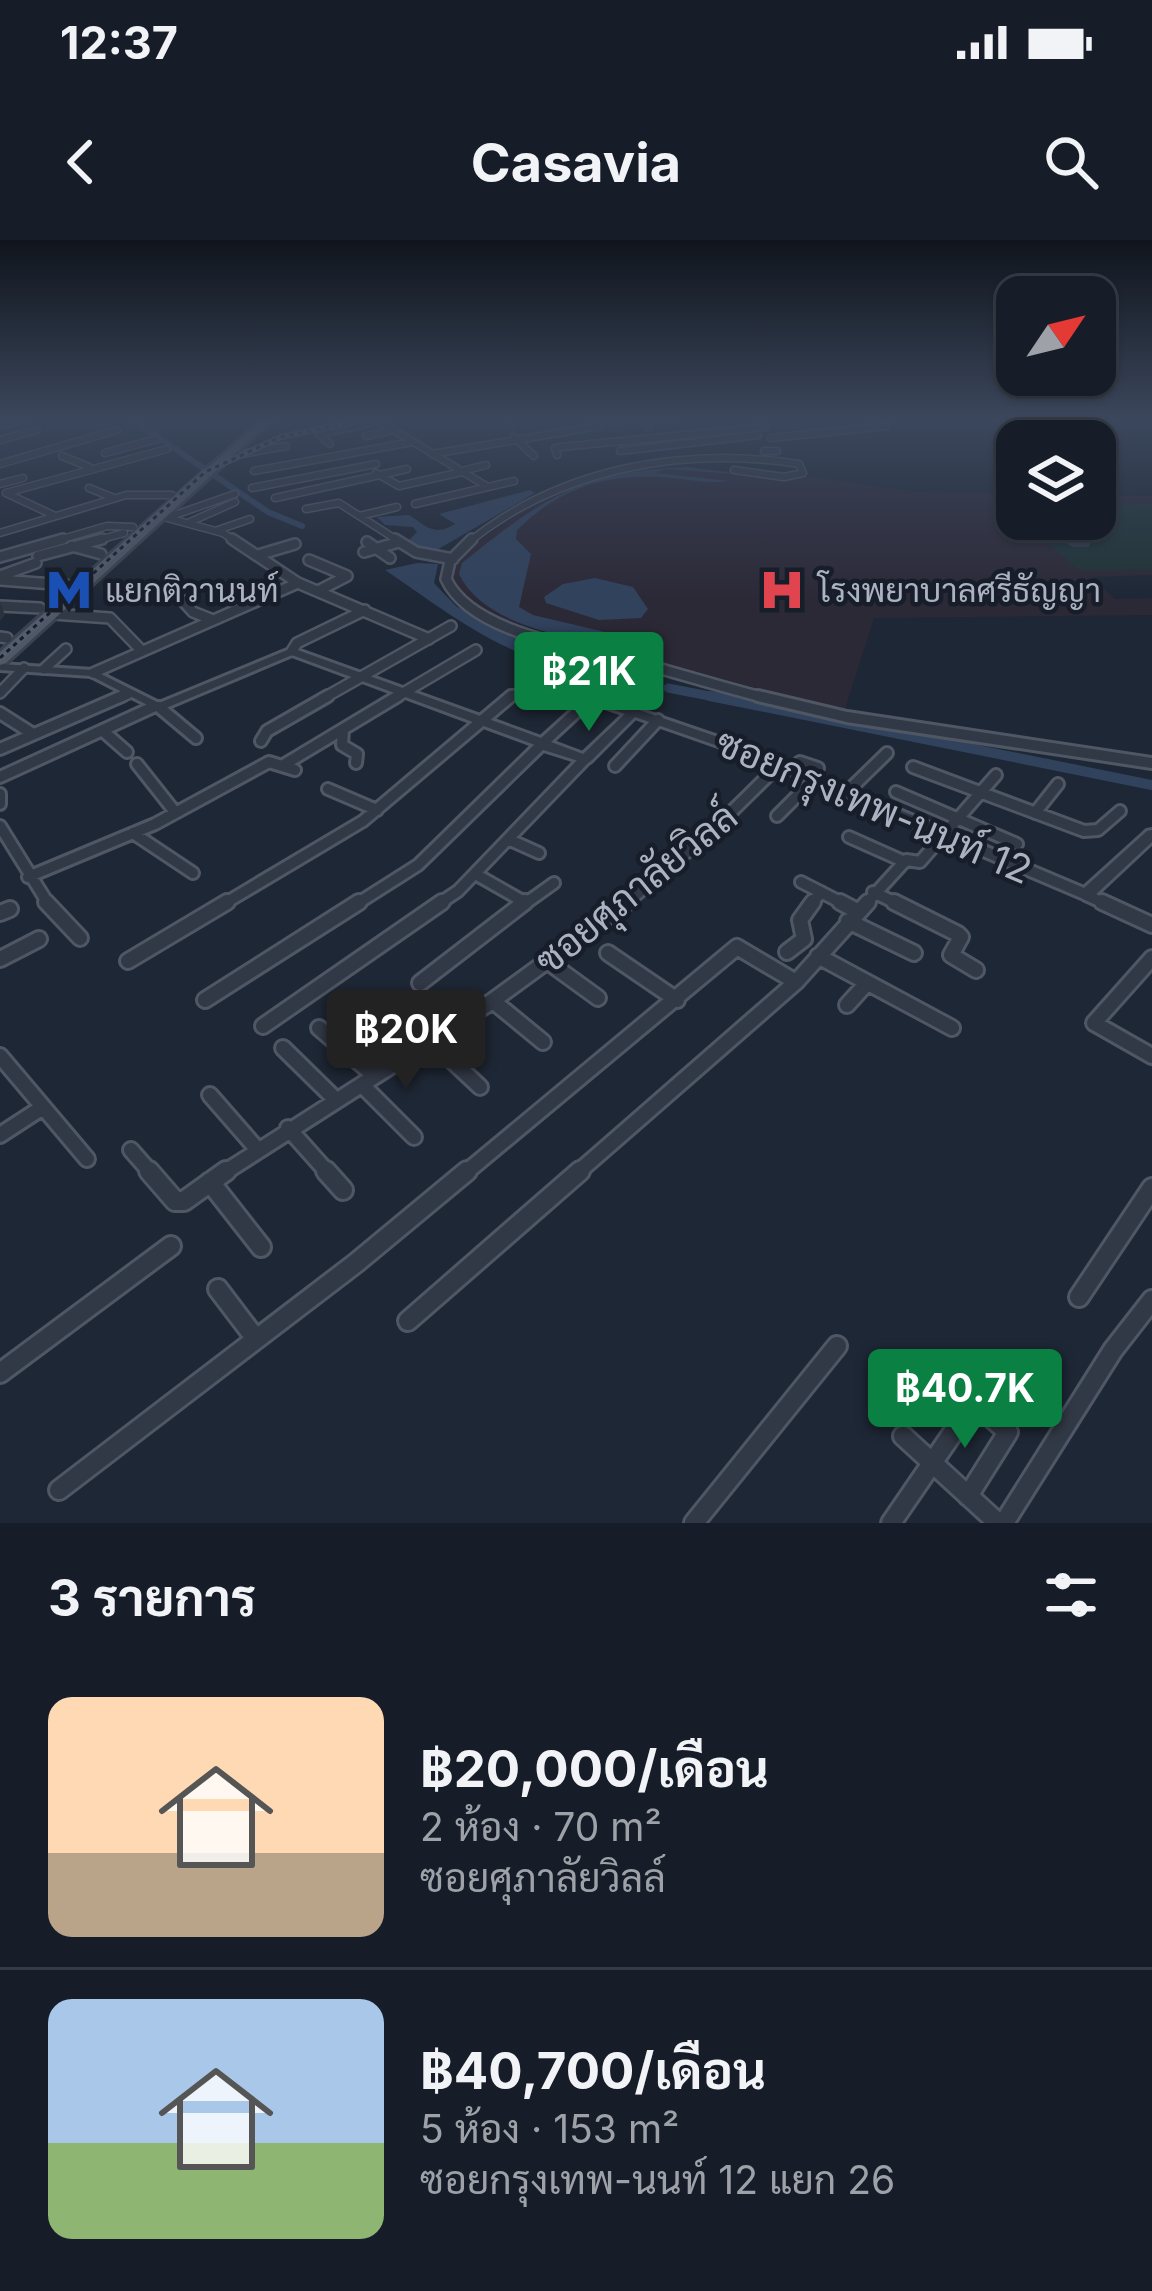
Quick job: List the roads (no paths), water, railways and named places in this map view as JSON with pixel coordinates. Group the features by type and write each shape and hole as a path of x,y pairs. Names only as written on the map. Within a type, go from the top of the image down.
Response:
{"main road":[{"path":"0,664 66,585 192,480"},
{"path":"2,640 47,611 164,516 197,480"}],"street":[{"path":"2,491 47,480"},
{"path":"68,480 72,482"},
{"path":"252,488 295,480"},
{"path":"274,498 358,480"},
{"path":"388,480 399,486 424,480"},
{"path":"476,480 488,487"},
{"path":"573,480 473,539 453,559 445,576 454,594 512,629 842,716 1152,763"},
{"path":"415,503 514,481"},
{"path":"89,488 114,498"},
{"path":"2,491 54,516"},
{"path":"0,533 114,498 172,495"},
{"path":"164,516 235,498 189,523"},
{"path":"305,509 321,510 338,503 422,554 453,559"},
{"path":"16,511 33,506"},
{"path":"358,516 397,507"},
{"path":"73,511 95,514"},
{"path":"164,516 218,530 298,583 429,639"},
{"path":"218,530 250,519"},
{"path":"0,557 96,528 129,530"},
{"path":"0,578 73,546 129,530"},
{"path":"366,547 399,542"},
{"path":"258,555 295,544"},
{"path":"73,546 101,554"},
{"path":"376,548 390,558"},
{"path":"279,570 314,558 347,576 318,591"},
{"path":"0,578 66,585"},
{"path":"93,673 298,583"},
{"path":"183,601 212,620"},
{"path":"0,606 110,618 142,651"},
{"path":"0,776 292,651 365,610"},
{"path":"261,741 266,731 451,626"},
{"path":"44,669 66,649"},
{"path":"28,877 133,833 269,762 290,767 476,650"},
{"path":"292,651 585,759"},
{"path":"0,664 93,673 156,707 196,738"},
{"path":"0,693 24,668"},
{"path":"0,749 128,694"},
{"path":"128,961 322,848 377,810 513,695"},
{"name":"ซอยกรุงเทพ-นนท์ 12","path":"541,745 588,702 634,712 786,767 816,773 846,793 1152,926"},
{"path":"263,1026 477,875 634,712"},
{"path":"0,713 33,734"},
{"path":"615,766 658,720"},
{"path":"103,730 127,752"},
{"path":"344,730 342,745 357,754 356,763"},
{"path":"205,1000 418,865 541,745"},
{"path":"846,793 887,753"},
{"path":"137,764 175,812"},
{"name":"ซอยศุภาลัยวิลล์","path":"131,1150 175,1202 184,1201 288,1128 493,1001 710,836 786,767"},
{"path":"913,767 1091,833 1120,811"},
{"path":"777,816 816,773"},
{"path":"849,838 904,862 920,862 996,775"},
{"path":"1036,814 1058,784"},
{"path":"328,789 377,810"},
{"path":"896,792 1017,844"},
{"path":"0,794 0,805"},
{"path":"0,826 28,877 80,938"},
{"path":"133,833 193,873"},
{"path":"1086,895 1152,833"},
{"path":"509,840 539,853"},
{"path":"408,1321 796,982 904,862"},
{"path":"477,875 526,903"},
{"path":"801,882 914,953"},
{"path":"420,982 554,883"},
{"path":"787,952 804,939 800,920 821,892"},
{"path":"873,892 958,934 961,937 950,955 976,970"},
{"path":"0,959 39,939"},
{"path":"59,1490 464,1177 736,947 796,982"},
{"path":"608,953 677,1000"},
{"path":"818,956 952,1028"},
{"path":"1152,958 1094,1023 1152,1056"},
{"path":"547,961 598,998"},
{"path":"848,1005 867,982"},
{"path":"493,1001 543,1042"},
{"path":"319,1028 414,1137"},
{"path":"430,1040 480,1087"},
{"path":"283,1048 335,1099"},
{"path":"0,1056 87,1159"},
{"path":"210,1095 257,1149"},
{"path":"0,1135 43,1107"},
{"path":"288,1128 343,1190"},
{"path":"210,1182 261,1247"},
{"path":"1079,1298 1152,1188"},
{"path":"0,1373 171,1246"},
{"path":"218,1289 256,1339"},
{"path":"903,1436 1001,1523 1113,1350 1152,1300"},
{"path":"694,1523 837,1346"},
{"path":"949,1380 1003,1424 1008,1436 968,1496"},
{"path":"891,1523 974,1402"}],"water":[{"path":"609,480 570,492 517,530 516,539 531,554 519,607 533,615 643,641 634,652 512,620 472,593 459,574 462,563 517,521 565,492"},
{"path":"530,490 535,493 435,551 414,546 409,540 417,532 413,527 385,525 377,517 409,515 441,530 455,524 439,514"},
{"path":"438,564 434,583 456,606 502,632 569,656 551,660 502,645 385,570"},
{"path":"595,578 633,587 648,609 641,618 599,620 546,603 544,597 563,584"}],"waterway":[{"path":"221,480 268,512 302,526"},
{"path":"668,688 723,699"},
{"path":"710,696 723,699"},
{"path":"723,699 1152,785"}],"railway":[{"path":"0,658 196,480"}],"place":[{"name":"แยกติวานนท์","path":"69,590"},
{"name":"โรงพยาบาลศรีธัญญา","path":"782,590"}]}
